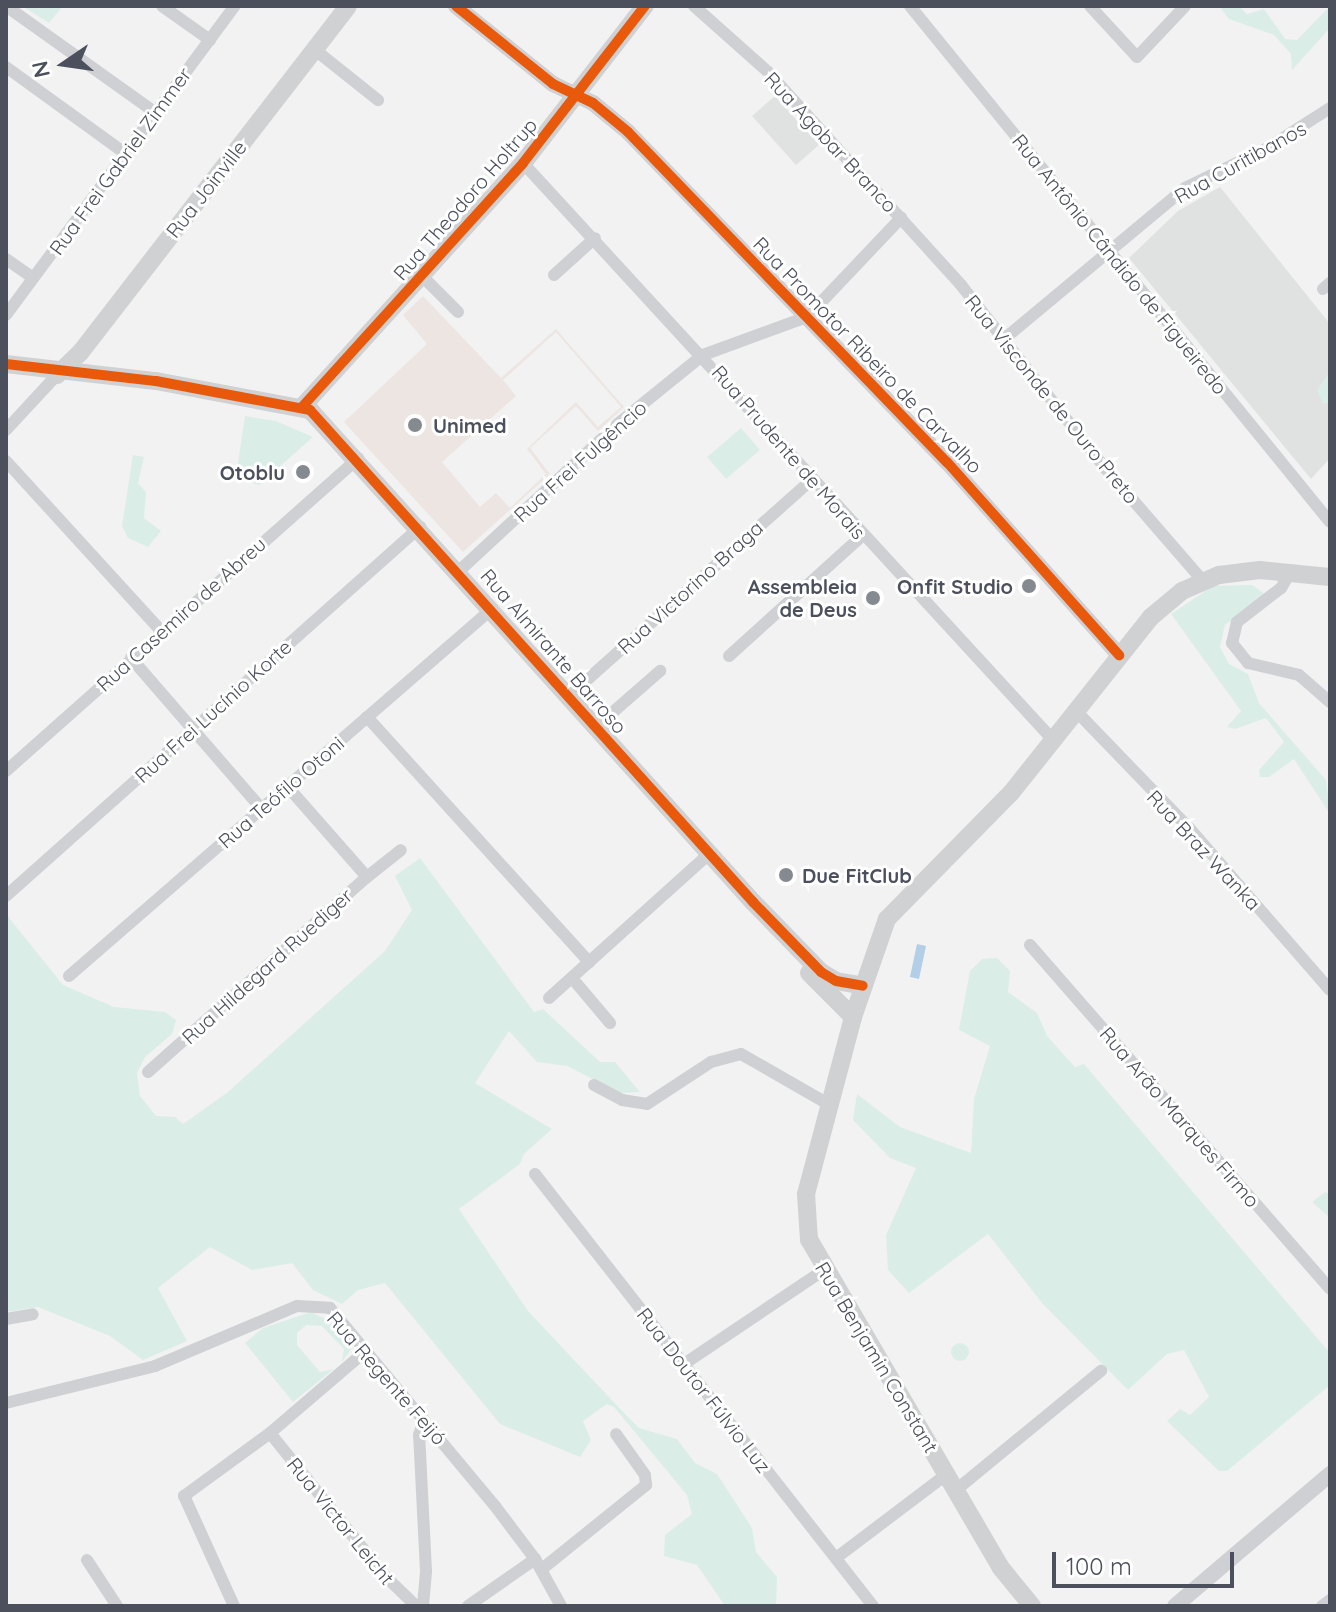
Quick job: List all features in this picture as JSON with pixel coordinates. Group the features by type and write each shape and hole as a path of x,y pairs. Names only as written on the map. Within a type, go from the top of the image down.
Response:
{"main road":[{"name":"Rua Joinville","path":"59,374 348,6"},
{"name":"Rua Theodoro Holtrup","path":"302,407 523,163 578,98 645,6"},
{"path":"6,364 302,407"},
{"path":"6,372 59,374"},
{"name":"Rua Almirante Barroso","path":"302,407 358,458 753,902 821,972 836,981 863,986"},
{"name":"Rua Benjamin Constant","path":"1032,1606 1001,1568 809,1240 805,1205 853,1017 887,919 900,902 977,832 1054,741 1119,655 1167,602 1203,581 1237,572 1291,571 1330,577"},
{"name":"Rua Almirante Barroso","path":"753,902 773,933 853,1017"}],"street":[{"path":"6,6 156,113"},
{"path":"162,6 210,40"},
{"name":"Rua Frei Gabriel Zimmer","path":"6,315 235,6"},
{"name":"Rua Promotor Ribeiro de Carvalho","path":"456,6 578,98 619,123 947,462 1119,655"},
{"name":"Rua Agobar Branco","path":"694,6 768,72 901,218 807,317"},
{"name":"Rua Antônio Cândido de Figueiredo","path":"910,6 1330,522"},
{"path":"1090,6 1137,57 1185,6"},
{"path":"314,49 378,100"},
{"path":"6,67 126,154"},
{"name":"Rua Curitibanos","path":"1004,339 1185,188 1279,142 1330,108"},
{"name":"Rua Prudente de Morais","path":"523,163 703,355 862,536 1054,741"},
{"name":"Rua Visconde de Ouro Preto","path":"901,218 1004,339 1106,469 1203,581"},
{"path":"554,275 595,238"},
{"path":"6,259 33,278"},
{"path":"422,276 458,312"},
{"name":"Rua Frei Fulgêncio","path":"459,571 609,432 703,355 807,317"},
{"path":"6,430 59,374"},
{"name":"Rua Casemiro de Abreu","path":"6,771 358,458"},
{"path":"6,461 161,631"},
{"name":"Rua Victorino Braga","path":"570,695 811,480"},
{"name":"Rua Frei Lucínio Korte","path":"6,896 420,527"},
{"path":"729,656 862,536"},
{"path":"1291,571 1281,588 1237,622 1232,643 1248,663 1299,675 1330,702"},
{"name":"Rua Teófilo Otoni","path":"69,976 493,608"},
{"path":"131,658 262,809"},
{"path":"597,726 660,671"},
{"name":"Rua Braz Wanka","path":"1076,711 1190,829 1330,990"},
{"path":"367,717 589,962"},
{"name":"Rua Hildegard Ruediger","path":"148,1072 367,877 287,786"},
{"path":"367,877 401,850"},
{"path":"549,998 710,853"},
{"name":"Rua Arão Marques Firmo","path":"1030,945 1330,1289"},
{"path":"572,978 610,1023"},
{"path":"594,1085 622,1100 647,1104 711,1062 741,1054 830,1105"},
{"name":"Rua Doutor Fúlvio Luz","path":"535,1174 873,1606"},
{"path":"684,1364 824,1270"},
{"name":"Rua Regente Feijó","path":"6,1403 155,1366 308,1303 330,1308 539,1564 561,1606"},
{"path":"6,1319 33,1314"},
{"path":"234,1606 184,1496 270,1433 367,1350"},
{"path":"836,1558 952,1482 1101,1371"},
{"path":"423,1606 426,1571 419,1435 424,1420"},
{"name":"Rua Victor Leicht","path":"270,1433 384,1575 416,1606"},
{"path":"468,1606 539,1564 646,1485 645,1475 616,1434"},
{"path":"1175,1606 1330,1474"},
{"path":"87,1560 117,1606"},
{"path":"1322,1606 1330,1600"}],"shaded area":[{"path":"22,6 63,6 49,23"},
{"path":"1219,6 1239,6 1247,14 1264,9 1285,39 1297,40 1330,6 1330,28 1292,70 1291,54 1274,35 1229,19"},
{"path":"775,96 819,145 796,165 752,116"},
{"path":"1220,187 1330,324 1330,458 1311,479 1129,258 1178,211"},
{"name":"Unimed","path":"423,296 501,378 556,329 624,407 598,431 576,406 530,448 550,474 463,552 344,422 427,344 403,315","holes":["556,332 621,407 598,427 576,402 527,449 546,474 510,508 496,493 480,507 442,462 516,396 503,380"]},
{"path":"1330,371 1330,402 1323,404 1317,390"},
{"path":"245,416 276,421 313,437 259,485 236,477"},
{"path":"741,428 760,450 726,479 707,457"},
{"path":"133,455 144,457 138,483 146,492 144,518 161,531 148,547 128,538 122,526"},
{"path":"1252,585 1265,594 1225,625 1220,647 1229,664 1248,674 1259,703 1326,780 1330,814 1294,759 1269,777 1260,777 1259,770 1284,742 1266,718 1235,729 1227,727 1241,711 1171,614 1213,586"},
{"path":"420,858 534,1012 543,1009 600,1062 615,1062 640,1092 620,1093 567,1066 537,1062 509,1031 475,1083 552,1129 524,1154 520,1164 459,1209 528,1311 624,1413 639,1428 677,1439 695,1463 717,1474 752,1528 756,1552 777,1577 776,1606 725,1606 697,1565 664,1556 665,1535 692,1514 687,1495 614,1407 607,1404 583,1421 591,1440 580,1457 500,1424 385,1283 358,1290 342,1304 313,1290 292,1263 252,1270 210,1247 158,1288 187,1341 143,1360 110,1336 38,1307 6,1312 6,914 63,985 114,1007 165,1012 176,1020 172,1034 145,1057 137,1073 140,1096 156,1116 175,1117 183,1124 228,1092 385,951 412,910 395,876"},
{"path":"997,958 1010,971 1008,992 1037,1013 1047,1036 1075,1067 1084,1064 1330,1353 1330,1385 1227,1471 1219,1471 1167,1421 1180,1409 1190,1415 1209,1397 1184,1350 1167,1354 1128,1390 1042,1303 988,1234 909,1293 888,1270 886,1235 916,1168 890,1158 853,1120 857,1094 900,1127 971,1153 974,1099 990,1046 959,1030 970,971 982,959"},
{"path":"1325,1192 1330,1194 1330,1218 1312,1202"},
{"path":"311,1312 336,1324 351,1349 342,1362 344,1349 322,1326 306,1325 297,1333 297,1345 320,1372 334,1369 293,1402 245,1343 263,1328"},
{"path":"960,1343 969,1352 960,1361 951,1352"}],"water":[{"path":"917,944 926,946 919,979 910,977"}],"cycle path":[{"path":"456,6 553,84 593,103 628,132 947,462 1119,655"},
{"path":"302,407 523,163 645,6"},
{"path":"6,364 156,381 310,410 753,902 821,972 836,981 863,986"}],"place":[{"name":"Unimed","path":"415,425"},
{"name":"Otoblu","path":"303,472"},
{"name":"Onfit Studio","path":"1029,586"},
{"name":"Assembleia de Deus","path":"873,598"},
{"name":"Due FitClub","path":"786,875"}]}
